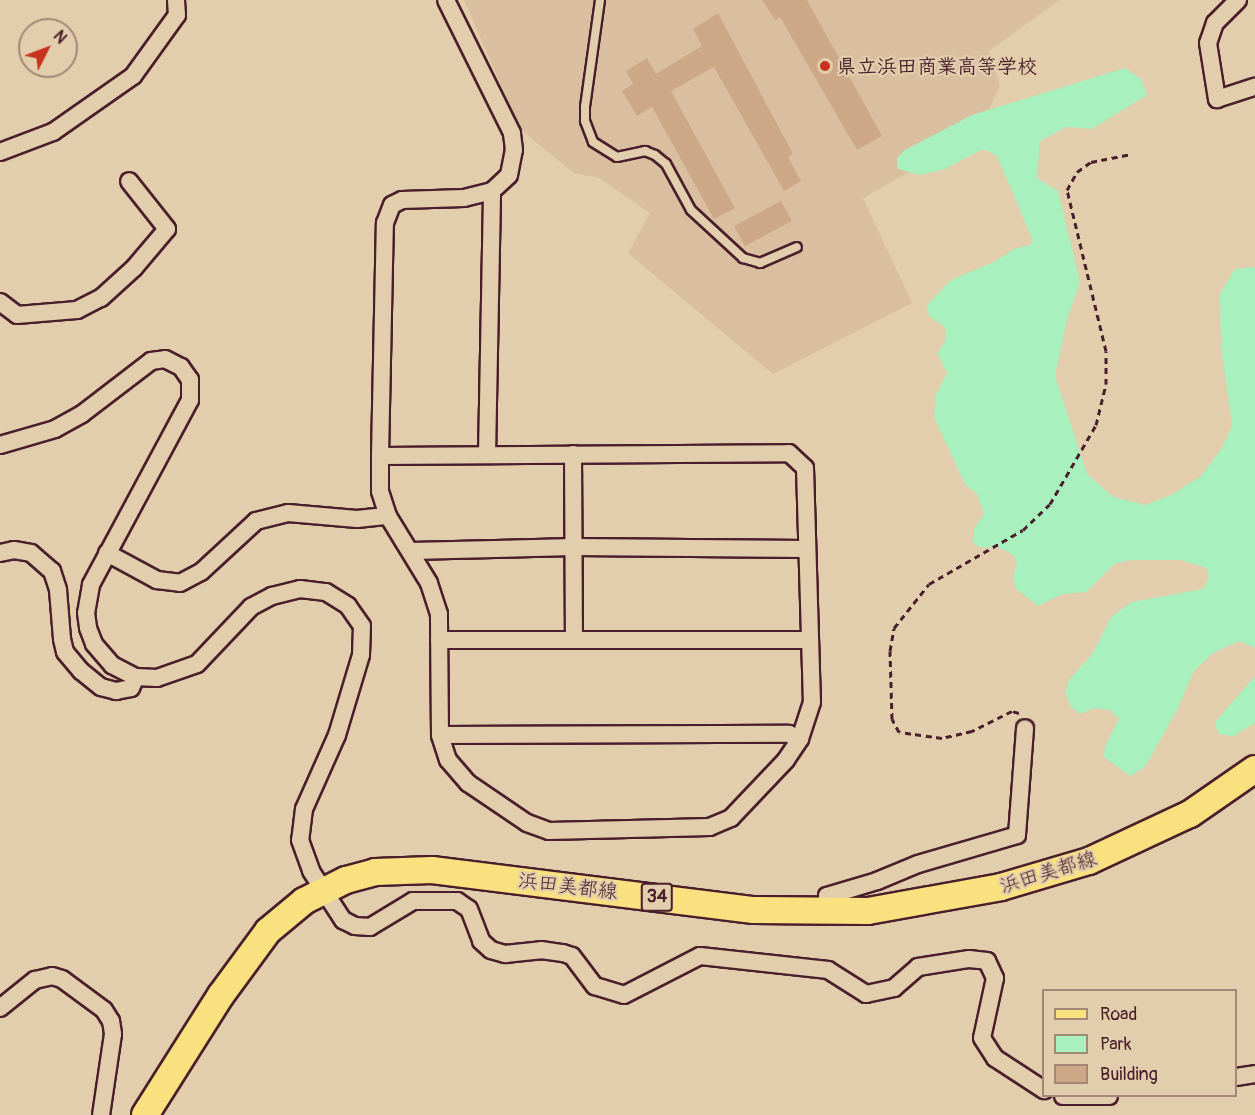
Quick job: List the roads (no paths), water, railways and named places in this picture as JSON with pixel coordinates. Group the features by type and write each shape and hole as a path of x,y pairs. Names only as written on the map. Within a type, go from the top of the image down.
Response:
{"main road":[{"name":"浜田美都線","path":"145,1115 254,948 283,917 325,889 375,872 432,870 754,910 827,913 959,896 1045,876 1089,861 1190,814 1255,769"}],"street":[{"path":"0,152 53,132 133,76 177,15 176,0"},
{"path":"380,456 789,453 805,468 812,702 800,739 743,807 731,818 711,827 549,831 527,823 468,783 448,760 440,735 439,614 429,583 388,516 380,491 380,456 386,214 392,205 402,200 464,198 492,191 505,182 512,167 512,133 446,0"},
{"path":"1238,0 1215,23 1208,43 1217,99 1255,87"},
{"path":"0,302 17,315 77,310 102,298 134,268 167,229 129,181"},
{"path":"488,455 492,191"},
{"path":"0,445 55,429 73,419 151,361 165,359 182,367 190,380 190,400 107,553 87,598 88,628 107,660 136,677 157,678 197,664 251,607 272,596 300,589 317,591 348,606 362,626 361,655 336,735 304,809 300,840 311,871 325,889 343,920 355,926 370,927 382,922 413,901 457,901 469,909 481,941 490,950 505,954 541,950 563,953 576,961 595,986 624,995 700,956 828,970 866,994 894,988 918,967 969,959 987,961 995,978 982,1038 995,1058 1042,1089"},
{"path":"573,454 574,640"},
{"path":"107,553 156,580 180,583 201,572 256,521 288,513 357,519 388,516"},
{"path":"411,551 574,547 807,549"},
{"path":"0,553 14,550 31,553 52,571 58,590 65,652 81,671 101,687 116,691 131,688 136,677"},
{"path":"439,640 810,640"},
{"path":"827,913 827,896 877,881 918,864 1017,835 1025,728"},
{"path":"440,735 789,734 800,739"},
{"path":"0,1008 35,980 52,976 63,979 104,1010 111,1021 113,1034 101,1115"},
{"path":"1237,1077 1255,1074"}],"lane":[{"path":"600,0 585,107 585,121 593,142 617,157 645,151 655,155 666,164 691,210 743,258 760,263 797,247"}],"place":[{"name":"県立浜田商業高等学校","path":"825,66"}]}
